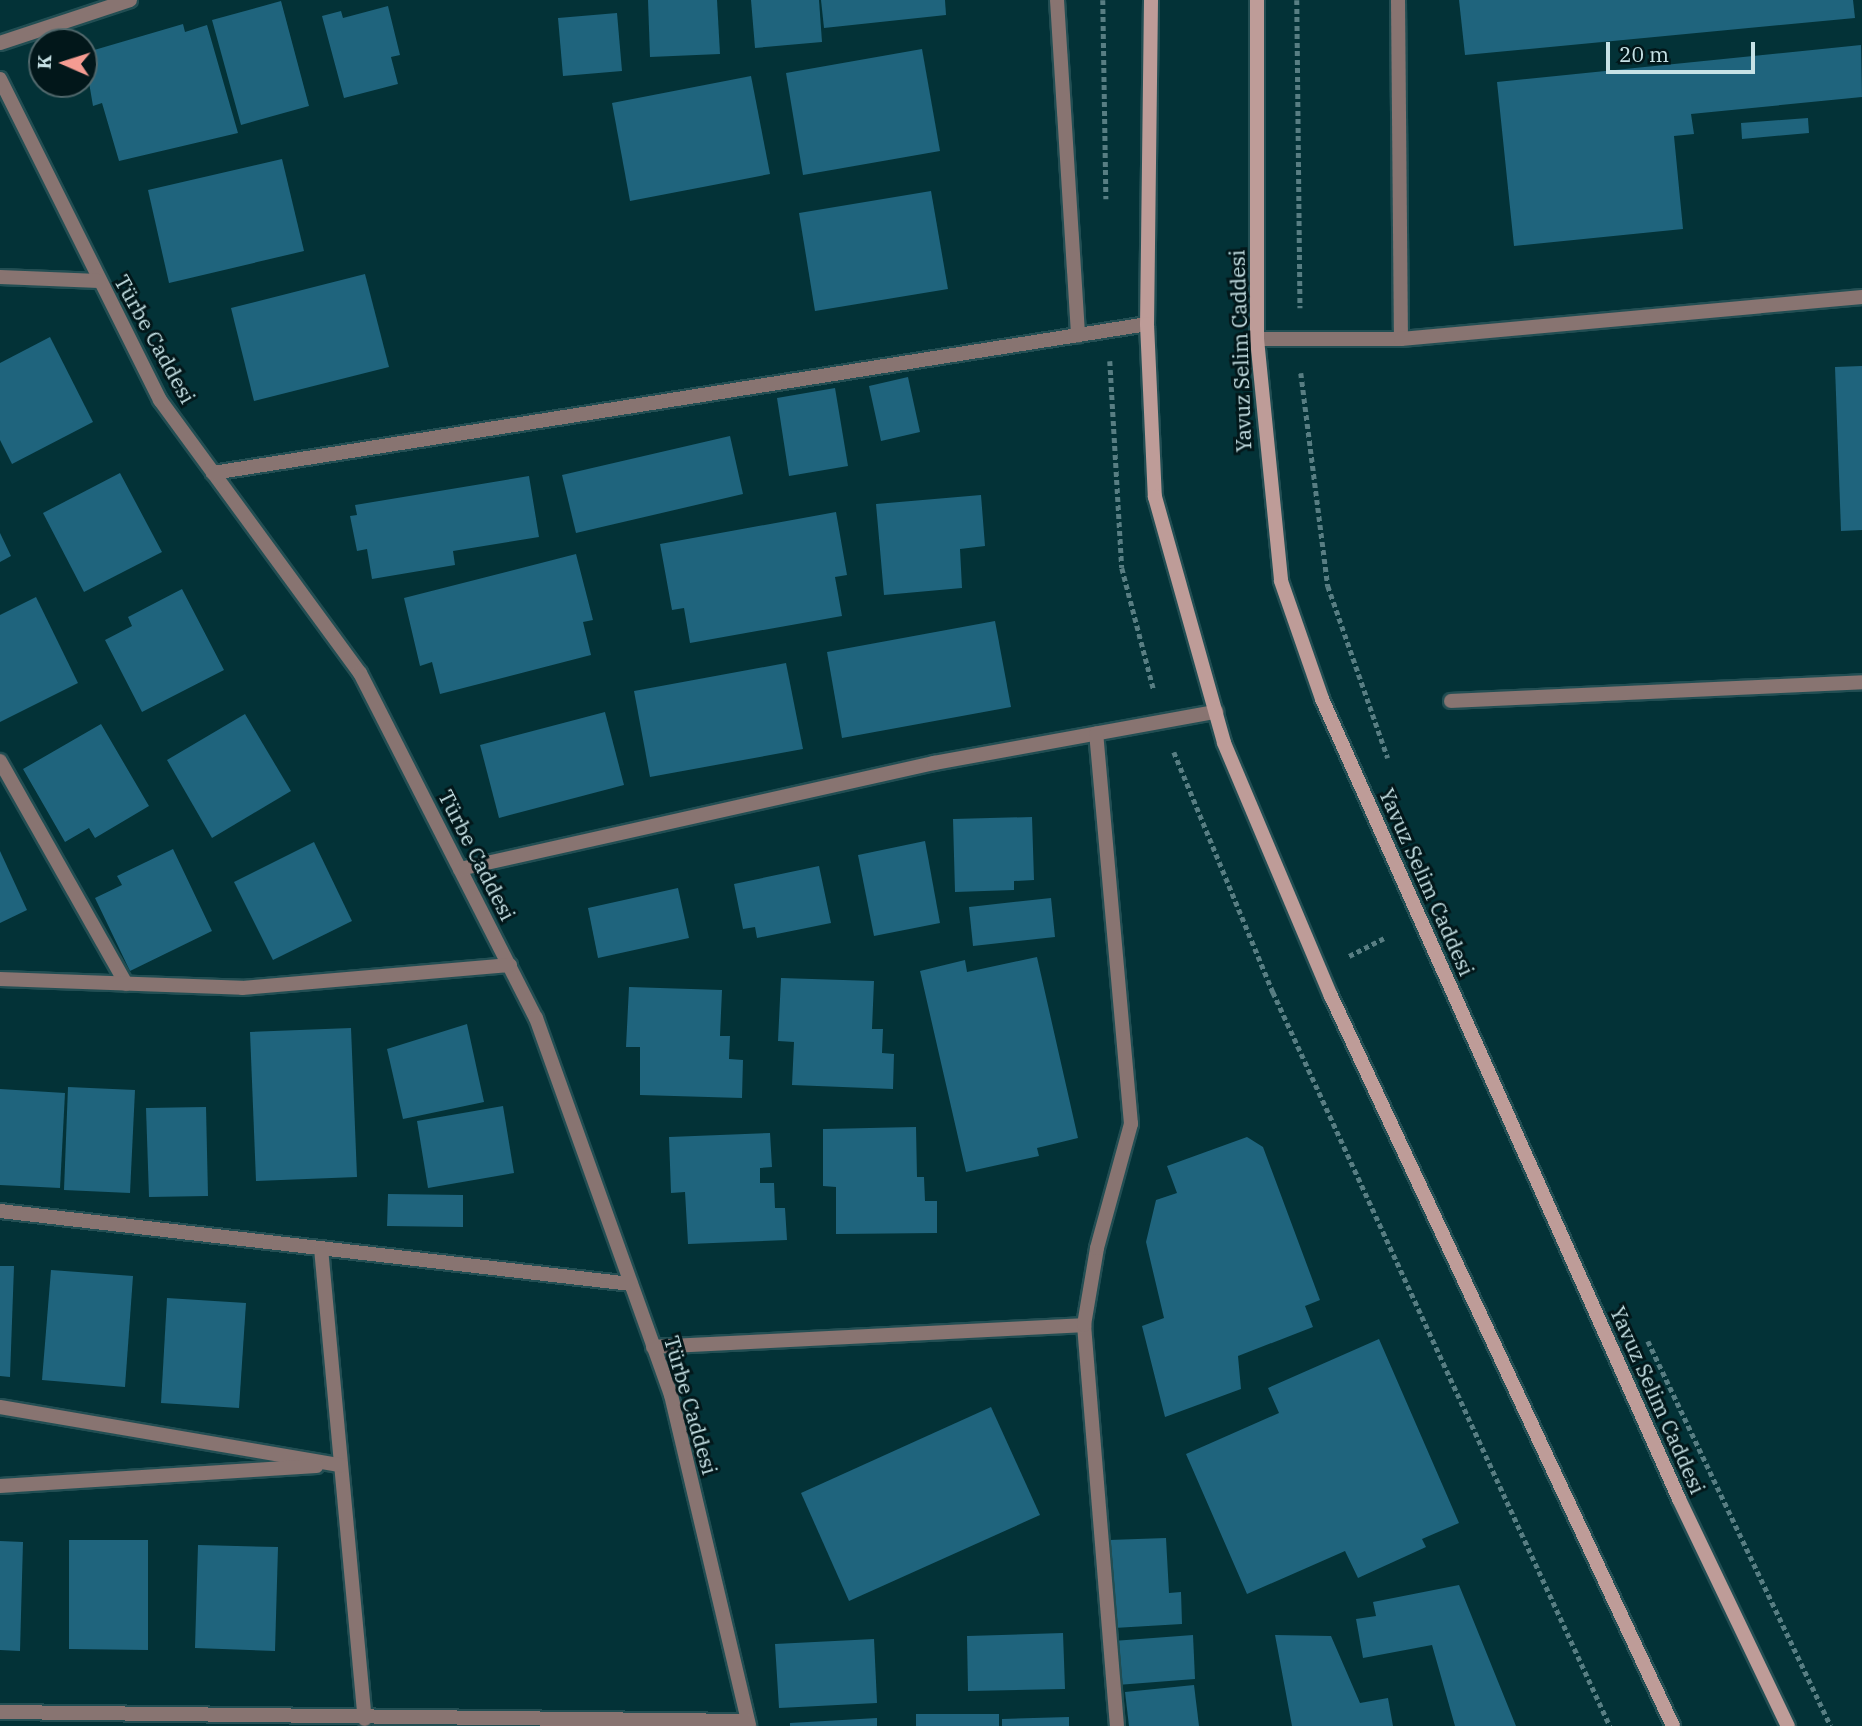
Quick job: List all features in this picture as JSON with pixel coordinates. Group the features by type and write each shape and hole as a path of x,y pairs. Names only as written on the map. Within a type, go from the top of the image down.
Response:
{"main road":[{"path":"1151,0 1147,324 1155,497 1216,712 1331,996 1673,1726"},
{"name":"Yavuz Selim Caddesi","path":"1257,0 1257,339 1281,581 1322,699 1679,1499 1788,1726"}],"street":[{"path":"0,43 130,0"},
{"path":"1057,0 1078,335"},
{"path":"1398,0 1401,340"},
{"name":"Türbe Caddesi","path":"0,79 160,400 360,673 537,1018 671,1395 748,1724"},
{"path":"0,277 99,281"},
{"path":"1257,339 1401,340 1862,297"},
{"path":"214,472 1147,324"},
{"path":"1451,701 1862,682"},
{"path":"460,869 934,763 1216,712"},
{"path":"1096,734 1131,1124 1097,1248 1084,1325 1117,1726"},
{"path":"0,761 126,984"},
{"path":"0,979 242,988 510,965"},
{"path":"0,1212 631,1284"},
{"path":"321,1248 365,1718"},
{"path":"653,1347 1084,1325"},
{"path":"0,1407 341,1465"},
{"path":"0,1486 341,1465"},
{"path":"0,1712 365,1718 409,1723 748,1724"}],"path":[{"path":"1103,0 1106,209"},
{"path":"1297,0 1300,299"},
{"path":"1110,359 1122,568 1154,690"},
{"path":"1301,367 1314,512 1328,586 1390,762"},
{"path":"1178,764 1273,992 1610,1726"},
{"path":"1348,957 1384,939"},
{"path":"1661,1368 1831,1726"}],"building":[{"path":"648,0 717,0 720,54 650,57"},
{"path":"751,0 819,0 822,42 755,48"},
{"path":"821,0 945,0 946,15 824,28"},
{"path":"1459,0 1853,0 1855,18 1465,55"},
{"path":"281,1 309,106 241,125 212,20"},
{"path":"388,6 400,55 391,57 398,84 344,98 322,16 341,11 343,18"},
{"path":"617,13 622,71 563,76 558,18"},
{"path":"183,24 185,32 207,25 238,133 119,161 102,103 93,106 92,98 98,98 98,49"},
{"path":"1861,45 1862,97 1691,114 1694,134 1674,136 1683,229 1514,246 1497,82"},
{"path":"922,49 940,151 803,175 786,73"},
{"path":"751,76 770,174 630,201 612,103"},
{"path":"1808,118 1809,133 1742,139 1741,123"},
{"path":"282,159 304,251 169,283 148,190"},
{"path":"931,191 948,289 815,311 799,213"},
{"path":"365,274 389,367 254,401 231,308"},
{"path":"50,337 93,422 12,464 0,440 0,363"},
{"path":"1862,366 1862,530 1841,531 1835,367"},
{"path":"908,377 920,432 881,441 869,386"},
{"path":"835,388 848,466 789,476 777,398"},
{"path":"730,436 743,494 576,533 562,475"},
{"path":"120,473 162,552 84,592 43,513"},
{"path":"529,476 539,537 453,551 455,565 372,579 367,549 357,551 350,516 357,515 355,505"},
{"path":"981,495 985,546 960,549 962,588 884,595 876,504"},
{"path":"836,512 847,575 835,577 842,616 690,643 684,608 672,610 660,544"},
{"path":"0,533 11,556 0,562"},
{"path":"576,554 593,620 583,622 591,655 440,694 432,662 420,666 404,598"},
{"path":"182,589 224,670 142,712 105,640 132,626 128,617"},
{"path":"36,597 78,683 0,722 0,615"},
{"path":"995,621 1011,707 842,738 827,652"},
{"path":"786,663 803,749 650,777 634,691"},
{"path":"605,712 624,785 499,818 480,745"},
{"path":"245,714 291,791 212,838 167,760"},
{"path":"101,724 149,806 95,838 89,828 65,842 23,769"},
{"path":"1032,817 1034,880 1014,881 1014,890 955,892 953,819"},
{"path":"925,841 940,923 874,936 858,855"},
{"path":"314,842 352,921 273,960 234,882"},
{"path":"173,849 212,931 130,971 95,898 122,885 117,876"},
{"path":"0,851 27,910 0,923"},
{"path":"819,866 831,923 757,938 755,927 743,929 734,884"},
{"path":"678,888 689,938 598,958 588,908"},
{"path":"1051,898 1055,937 973,946 969,907"},
{"path":"1037,957 1078,1138 1037,1148 1039,1156 966,1172 920,971 965,960 967,972"},
{"path":"781,978 874,981 872,1029 883,1029 882,1053 894,1054 893,1089 792,1085 794,1042 778,1041"},
{"path":"629,987 722,990 720,1036 730,1036 729,1059 743,1060 742,1098 640,1095 640,1047 626,1047"},
{"path":"467,1024 484,1102 403,1119 387,1049"},
{"path":"351,1028 357,1177 256,1181 250,1032"},
{"path":"68,1087 135,1090 130,1193 64,1190"},
{"path":"0,1089 65,1093 60,1188 0,1185"},
{"path":"503,1106 514,1173 428,1188 417,1121"},
{"path":"206,1107 208,1196 149,1197 146,1108"},
{"path":"916,1127 917,1177 924,1177 925,1201 937,1201 937,1233 836,1234 836,1187 823,1186 823,1129"},
{"path":"770,1133 772,1167 760,1168 760,1183 774,1183 775,1208 785,1208 787,1240 688,1244 685,1192 671,1193 669,1137"},
{"path":"1247,1137 1263,1147 1320,1300 1305,1306 1313,1327 1238,1356 1241,1389 1165,1417 1142,1326 1164,1318 1146,1242 1156,1200 1177,1193 1167,1166"},
{"path":"388,1194 463,1195 463,1227 387,1226"},
{"path":"0,1266 14,1266 10,1377 0,1376"},
{"path":"51,1270 133,1276 125,1387 42,1380"},
{"path":"167,1298 246,1303 239,1408 161,1403"},
{"path":"1379,1339 1459,1523 1422,1539 1426,1547 1358,1578 1345,1551 1247,1594 1186,1454 1279,1413 1268,1388"},
{"path":"991,1407 1040,1515 849,1601 801,1493"},
{"path":"1166,1538 1169,1593 1181,1592 1182,1624 1114,1628 1109,1540"},
{"path":"69,1540 148,1540 148,1650 69,1649"},
{"path":"0,1541 23,1542 20,1651 0,1650"},
{"path":"198,1545 278,1547 275,1651 195,1648"},
{"path":"1459,1585 1516,1726 1455,1726 1432,1645 1363,1658 1356,1619 1376,1616 1373,1602"},
{"path":"1063,1633 1065,1689 968,1691 967,1636"},
{"path":"1193,1635 1195,1679 1117,1685 1113,1641"},
{"path":"1275,1635 1331,1636 1360,1703 1388,1698 1393,1726 1292,1726"},
{"path":"874,1639 877,1703 779,1708 775,1644"},
{"path":"1194,1685 1199,1726 1129,1726 1125,1692"},
{"path":"916,1714 999,1714 999,1726 916,1726"},
{"path":"1069,1717 1069,1726 1002,1726 1002,1719"},
{"path":"877,1718 877,1726 790,1726 790,1723"}]}
